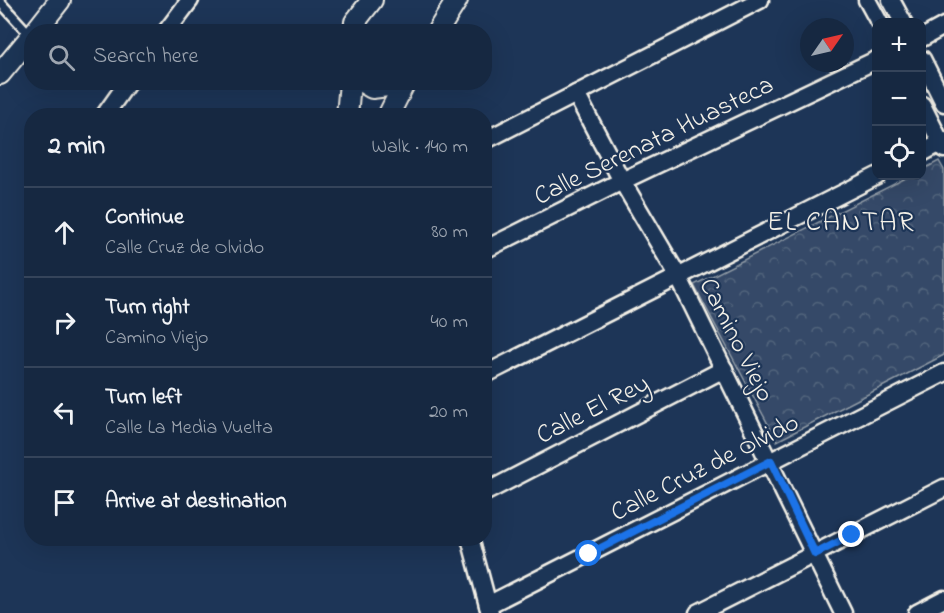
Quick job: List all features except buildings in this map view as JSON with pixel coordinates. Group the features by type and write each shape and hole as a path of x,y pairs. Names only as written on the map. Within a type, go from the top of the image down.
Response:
{"street":[{"path":"41,24 60,0"},
{"path":"172,24 190,0"},
{"path":"355,24 372,0"},
{"path":"442,24 458,0"},
{"path":"492,137 760,0"},
{"path":"867,0 877,18"},
{"path":"891,0 901,18"},
{"path":"926,35 944,26"},
{"path":"0,74 24,45"},
{"name":"Calle Serenata Huasteca","path":"492,246 622,180 872,62"},
{"path":"926,69 944,103"},
{"path":"110,108 122,90"},
{"path":"348,108 349,90"},
{"path":"392,108 401,90"},
{"name":"Camino Viejo","path":"576,94 622,180 678,276 771,461 843,613"},
{"path":"926,114 943,144 926,151"},
{"path":"492,371 872,179"},
{"name":"Calle El Rey","path":"492,489 724,369"},
{"name":"Calle Cruz de Olvido","path":"489,609 944,373"},
{"path":"698,613 944,488"},
{"path":"472,546 489,609"},
{"path":"917,613 944,600"}],"lane":[{"path":"0,2 24,28"}],"green space":[{"path":"939,161 944,170 944,355 777,441 694,285 902,180 926,180 926,168"}],"district":[{"name":"EL CANTAR","path":"841,220"}],"route":[{"path":"589,554 771,461 815,554 852,535"}]}
